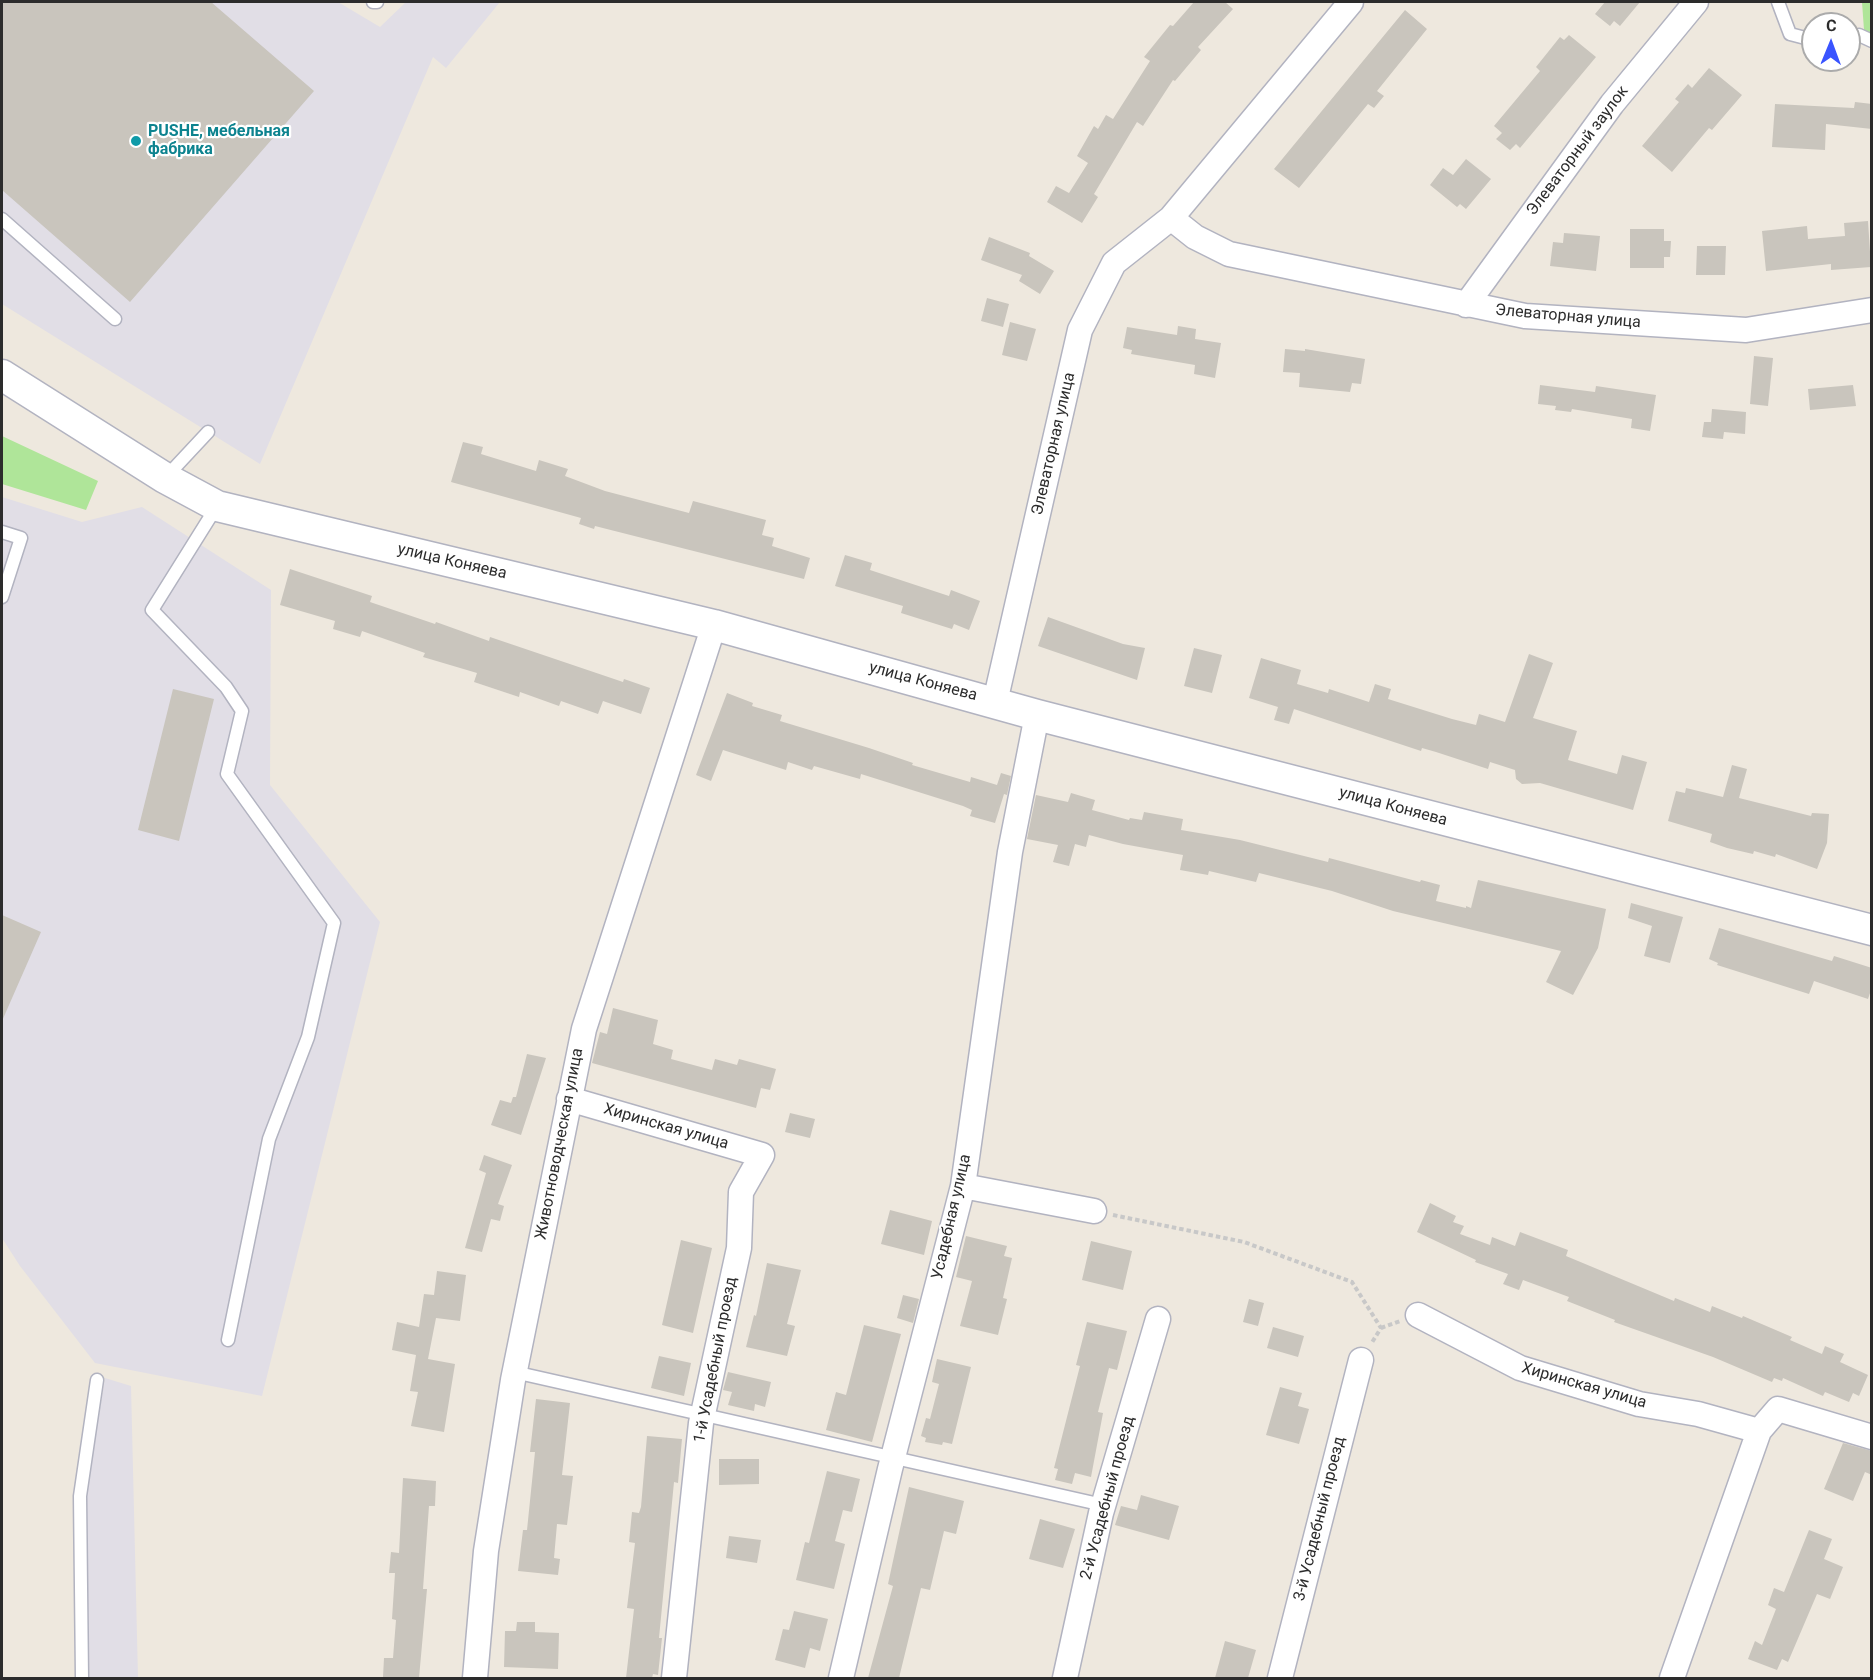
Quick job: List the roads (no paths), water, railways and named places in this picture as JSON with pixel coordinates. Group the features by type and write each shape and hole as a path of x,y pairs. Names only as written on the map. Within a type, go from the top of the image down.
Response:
{"street":[{"name":"Элеваторная улица","path":"995,702 1080,330 1114,263 1171,218 1350,2"},
{"name":"Элеваторный заулок","path":"1466,305 1612,104 1696,2"},
{"name":"Элеваторная улица","path":"1171,218 1195,237 1229,254 1525,316 1746,330 1872,310"},
{"name":"улица Коняева","path":"2,375 165,478 217,506 714,625 1037,714 1709,890 1872,930"},
{"name":"Животноводческая улица","path":"475,1678 486,1551 514,1372 584,1029 714,625"},
{"name":"Усадебная улица","path":"842,1678 893,1459 963,1186 1010,852 1037,714"},
{"name":"Хиринская улица","path":"569,1099 762,1155"},
{"name":"1-й Усадебный проезд","path":"674,1678 703,1414 739,1248 741,1192 762,1155"},
{"path":"963,1186 1094,1211"},
{"name":"Хиринская улица","path":"1418,1315 1520,1368 1639,1404 1698,1414 1759,1431"},
{"name":"2-й Усадебный проезд","path":"1065,1678 1103,1505 1158,1319"},
{"name":"3-й Усадебный проезд","path":"1280,1678 1361,1360"},
{"path":"1672,1678 1759,1431 1778,1409 1872,1437"}],"lane":[{"path":"1778,2 1790,34 1801,37"},
{"path":"2,219 115,319"},
{"path":"165,478 208,432"},
{"path":"217,506 152,610 226,687 242,711 227,774 334,923 308,1037 269,1139 228,1340"},
{"path":"2,532 21,538 2,597"},
{"path":"514,1372 1103,1505"},
{"path":"82,1678 80,1496 97,1380"}],"place":[{"name":"PUSHE, мебельная фабрика","path":"136,141"}]}
